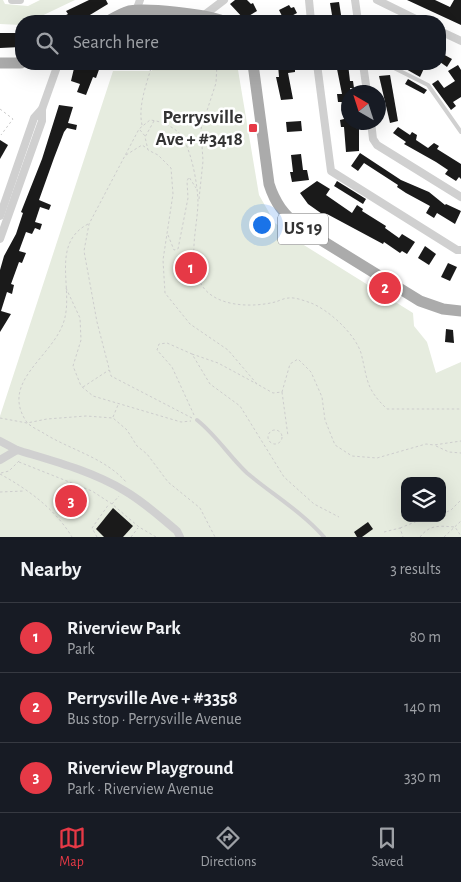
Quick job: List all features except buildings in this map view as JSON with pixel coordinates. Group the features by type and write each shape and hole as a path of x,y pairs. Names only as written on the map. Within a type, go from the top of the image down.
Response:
{"main road":[{"path":"119,15 137,4 198,15"},
{"path":"0,63 15,63"},
{"name":"US 19","path":"254,70 269,184 283,213 300,227 420,301 443,310 461,311"}],"street":[{"path":"12,0 20,0"},
{"path":"204,15 224,0"},
{"path":"309,0 310,15"},
{"path":"355,0 357,15"},
{"path":"377,0 408,15"},
{"path":"446,34 461,41"},
{"path":"0,239 42,121 42,109 56,70"},
{"path":"318,70 331,171 457,250 461,250"},
{"path":"364,70 366,85"},
{"path":"0,216 34,118 42,109"},
{"path":"372,130 373,140 377,145 461,197"},
{"path":"0,441 19,450 76,468 126,487 177,531 180,537"},
{"path":"0,460 19,450"}],"lane":[{"path":"399,70 428,84 461,132"},
{"path":"197,420 208,429 245,470 305,518 324,537"}],"path":[{"path":"142,126 140,118 143,93 150,70"},
{"path":"217,70 216,83 201,129 202,161 193,254 200,282 214,297 243,306 289,298 311,303 328,312 345,328 360,351 364,374 373,396 386,409 461,410"},
{"path":"0,109 14,119 1,135"},
{"path":"197,420 111,376 84,251 89,224 139,129 150,120 161,121 178,132 192,161 198,202"},
{"path":"145,137 154,120"},
{"path":"139,129 145,137 148,150"},
{"path":"125,155 142,145 158,155 171,168 174,194 164,260 165,293 190,324 228,350 257,384"},
{"path":"167,235 174,250 178,250 188,198 187,181 189,176 196,190"},
{"path":"89,224 77,230 64,258 66,288 65,320 57,336 17,390 15,404 27,423 57,442 108,466 126,487 92,528 97,537"},
{"path":"66,288 80,318 81,340 73,366 82,388 93,396 181,422 197,420"},
{"path":"197,420 172,367 157,350 159,344 167,343 218,363 273,393 282,392"},
{"path":"192,354 210,384 240,406 252,428 268,447 284,477 314,504 339,516"},
{"path":"288,436 282,392 290,364 298,359 311,372 322,397 325,420 335,445 352,456 377,458 426,444 434,445 461,441"},
{"path":"82,388 109,370"},
{"path":"112,418 118,403"},
{"path":"0,418 27,423 47,419 86,416 112,418 127,430 137,446 147,454 168,482 200,508 216,537"},
{"path":"272,430 277,430 281,433 282,441 273,444 268,439 268,434 272,430"},
{"path":"434,445 449,452 461,452"},
{"path":"0,474 9,471 19,462 19,450"},
{"path":"19,462 92,492 111,504 138,527 156,537"},
{"path":"0,474 55,512 72,537"},
{"path":"0,492 25,490"},
{"path":"446,512 461,500"},
{"path":"444,537 461,521"},
{"path":"384,532 415,522"},
{"path":"420,537 426,529 435,525 455,527"},
{"path":"131,537 138,527"},
{"path":"455,527 461,536"},
{"path":"400,528 403,537"}],"shaded area":[{"path":"0,0 3,0 5,4 28,6 40,0 75,0 44,15 15,15 15,25 0,24"},
{"path":"238,70 259,195 275,223 299,242 413,313 414,326 427,342 436,373 461,362 461,537 0,537 0,416 113,71"}],"place":[{"name":"Perrysville Ave + #3418","path":"253,128"},
{"name":"Riverview Park","path":"191,268"},
{"name":"Perrysville Ave + #3358","path":"385,288"},
{"name":"Riverview Playground","path":"71,501"}]}
